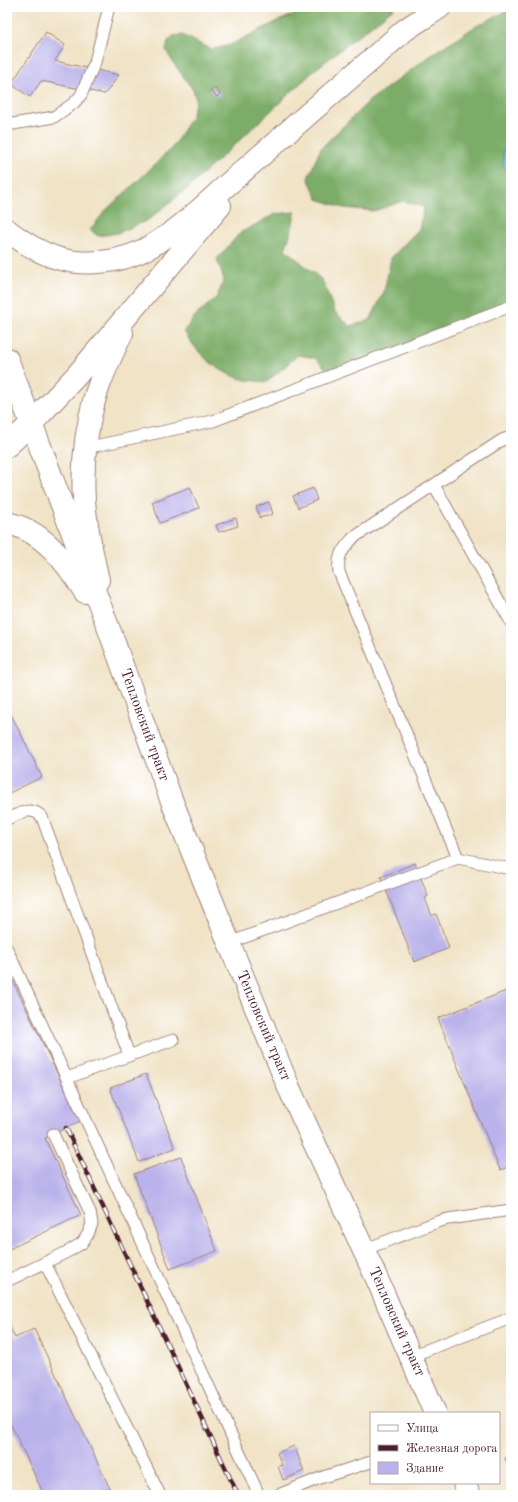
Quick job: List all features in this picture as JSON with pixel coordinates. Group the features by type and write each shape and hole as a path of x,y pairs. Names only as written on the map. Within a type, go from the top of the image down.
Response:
{"main road":[{"path":"7,230 25,244 43,254 66,261 92,263 120,259 146,248 168,235 406,30 440,7"},
{"path":"7,446 32,423 77,375 207,220 276,142"},
{"path":"110,632 88,537 84,499 85,448 95,397 113,352 135,307"},
{"path":"7,359 110,632"},
{"path":"7,523 15,524 38,537 54,550 69,567 110,632"},
{"name":"Тепловский тракт","path":"110,632 171,799 289,1088 411,1356 435,1412"},
{"path":"464,1484 469,1495"}],"lane":[{"path":"7,125 54,117 74,103 81,95 95,62 110,8"},
{"path":"85,448 213,421 511,306"},
{"path":"458,858 339,572 338,561 343,550 353,538 502,440 511,437"},
{"path":"434,485 511,622"},
{"path":"7,819 34,810 42,817 129,1055"},
{"path":"229,943 458,858 511,869"},
{"path":"7,949 259,1495"},
{"path":"67,1078 173,1040"},
{"path":"7,1281 70,1251 82,1243 92,1224 90,1212 52,1134"},
{"path":"363,1250 448,1219 511,1210"},
{"path":"45,1263 160,1495"},
{"path":"411,1356 511,1318"},
{"path":"278,1495 320,1478 370,1462"}],"green space":[{"path":"313,7 395,7 317,68 187,189 148,220 118,233 98,236 90,230 106,210 174,145 191,117 196,100 193,90 166,50 168,41 173,36 182,35 211,49 228,46 278,21"},
{"path":"511,9 511,137 503,151 504,167 511,171 511,284 507,298 488,313 433,332 357,372 328,371 315,358 298,355 267,382 245,380 235,377 209,362 195,347 184,331 196,315 217,297 224,280 217,259 240,233 275,214 295,212 292,229 285,249 322,280 335,312 350,326 370,320 384,292 391,258 419,229 424,207 403,201 374,211 344,208 318,199 308,178 321,148 369,101 438,50 478,25"}],"water":[{"path":"511,137 511,171 504,167 503,151"}],"building":[{"path":"46,32 65,45 55,61 119,75 105,94 41,81 30,97 11,84"},
{"path":"214,87 220,94 217,97 210,90"},
{"path":"190,487 199,508 160,523 152,502"},
{"path":"313,488 317,500 298,508 293,496"},
{"path":"269,502 273,514 260,518 256,507"},
{"path":"236,518 238,526 219,532 216,525"},
{"path":"7,706 42,777 7,794"},
{"path":"415,863 428,896 425,898 432,916 436,914 449,948 414,962 381,877"},
{"path":"11,977 80,1121 45,1138 81,1215 7,1250 7,979"},
{"path":"511,989 511,1166 500,1170 438,1018"},
{"path":"146,1074 175,1148 139,1162 110,1088"},
{"path":"181,1157 217,1251 170,1269 134,1174"},
{"path":"7,1320 15,1338 34,1329 113,1495 44,1495 7,1416"},
{"path":"294,1446 304,1471 283,1480 278,1466 282,1465 277,1453"},
{"path":"511,1455 511,1473 505,1458"}],"railway":[{"path":"66,1128 238,1495"}]}
